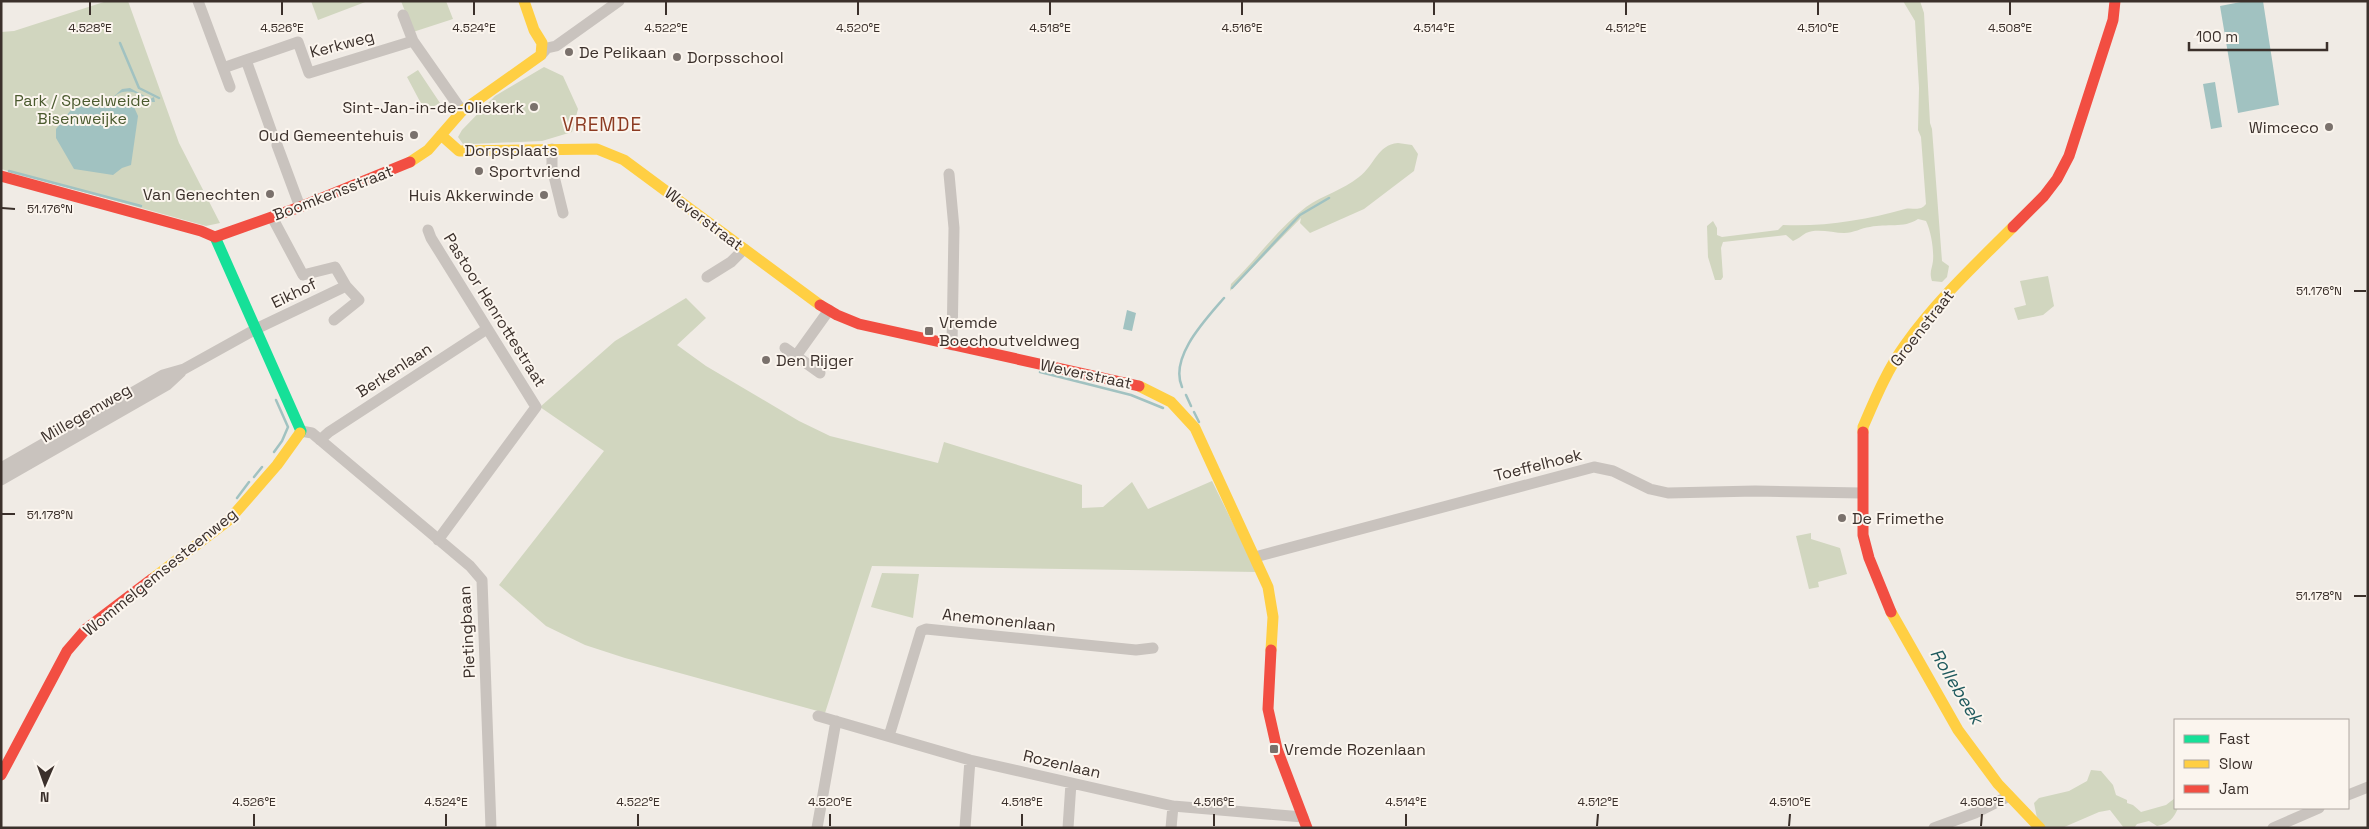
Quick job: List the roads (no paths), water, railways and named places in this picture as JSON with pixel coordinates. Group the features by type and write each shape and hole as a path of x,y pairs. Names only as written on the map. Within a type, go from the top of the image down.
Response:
{"street":[{"path":"198,1 230,87"},
{"path":"524,1 534,30 542,43 541,55"},
{"path":"541,55 547,48 556,46 618,1"},
{"name":"Groenstraat","path":"2040,828 2009,796 1958,730 1889,608 1869,558 1863,535 1863,427 1884,380 1905,345 1941,301 2044,196 2057,179 2069,156 2100,63 2112,20 2115,1"},
{"path":"403,15 413,41 462,111"},
{"name":"Kerkweg","path":"246,60 298,42 309,73 413,41"},
{"name":"Dorpsplaats","path":"541,55 462,111 441,135 451,146 459,151 597,149"},
{"path":"223,68 246,60 272,133"},
{"name":"Boomkensstraat","path":"215,236 300,207 404,166 428,150 441,135"},
{"path":"276,145 300,207"},
{"path":"552,149 552,168 563,213"},
{"name":"Weverstraat","path":"597,149 624,160 829,310 859,324 1138,385 1171,402 1195,428 1268,587 1272,602 1268,709 1277,749 1305,822"},
{"path":"949,174 954,228 952,345"},
{"path":"1,176 215,236 301,432"},
{"name":"Eikhof","path":"272,217 303,275 335,266 346,286 359,300 334,320"},
{"name":"Pastoor Henrottestraat","path":"428,230 431,238 536,407 438,540"},
{"path":"707,277 731,262 744,249"},
{"name":"Eikhof","path":"256,329 346,286"},
{"path":"796,356 829,310"},
{"name":"Millegemweg","path":"1,480 163,376 184,369 256,329"},
{"name":"Berkenlaan","path":"320,440 329,432 487,329"},
{"path":"785,348 820,373"},
{"name":"Pietingbaan","path":"301,432 312,433 470,566 482,580 491,828"},
{"name":"Wommelgemsesteenweg","path":"1,774 67,650 86,629 229,520 277,466 301,432"},
{"name":"Millegemweg","path":"1,468 74,433"},
{"name":"Toeffelhoek","path":"1255,557 1594,467 1613,471 1650,489 1668,493 1755,491 1862,493"},
{"name":"Anemonenlaan","path":"889,736 922,631 926,629 1136,650 1153,648"},
{"name":"Rozenlaan","path":"818,716 970,760 1071,784 1173,806 1305,822"},
{"path":"818,828 836,721"},
{"path":"965,828 970,760"},
{"path":"1068,828 1071,784"},
{"path":"2349,796 2368,787"},
{"path":"1934,828 1975,813 2009,796"},
{"path":"1171,828 1173,806"},
{"path":"2273,828 2317,809"}],"water":[{"path":"2246,1 2263,1 2279,105 2238,113 2220,6"},
{"path":"2215,82 2222,127 2211,129 2203,84"},
{"path":"130,88 150,99 154,97 155,102 150,102 134,92 116,95 115,99 134,107 138,116 131,165 122,168 113,175 74,169 56,138 56,129 74,106 81,101 89,99 98,102 111,99 122,89"},
{"path":"1127,310 1136,313 1132,331 1123,329"}],"waterway":[{"path":"120,43 139,88 159,98"},
{"path":"9,171 141,206"},
{"path":"1232,288 1300,215 1329,198"},
{"path":"1182,387 1179,375 1185,351 1199,327 1224,298"},
{"path":"1040,372 1131,395 1163,408"},
{"path":"1186,395 1191,406"},
{"path":"274,452 282,441 288,427 276,400"},
{"path":"1194,412 1199,422"},
{"path":"254,477 262,467"},
{"path":"237,498 249,482"}],"place":[{"name":"De Pelikaan","path":"569,52"},
{"name":"Dorpsschool","path":"677,57"},
{"name":"Sint-Jan-in-de-Oliekerk","path":"534,107"},
{"name":"Wimceco","path":"2329,127"},
{"name":"Oud Gemeentehuis","path":"414,135"},
{"name":"Sportvriend","path":"479,171"},
{"name":"Van Genechten","path":"270,194"},
{"name":"Huis Akkerwinde","path":"544,195"},
{"name":"Vremde Boechoutveldweg","path":"929,331"},
{"name":"Den Rijger","path":"766,360"},
{"name":"De Frimethe","path":"1842,518"},
{"name":"Vremde Rozenlaan","path":"1274,749"}],"district":[{"name":"VREMDE","path":"602,124"}],"park label":[{"name":"Park / Speelweide Bisenweijke","path":"82,109"}],"water label":[{"name":"Rollebeek","path":"1957,686"}]}
